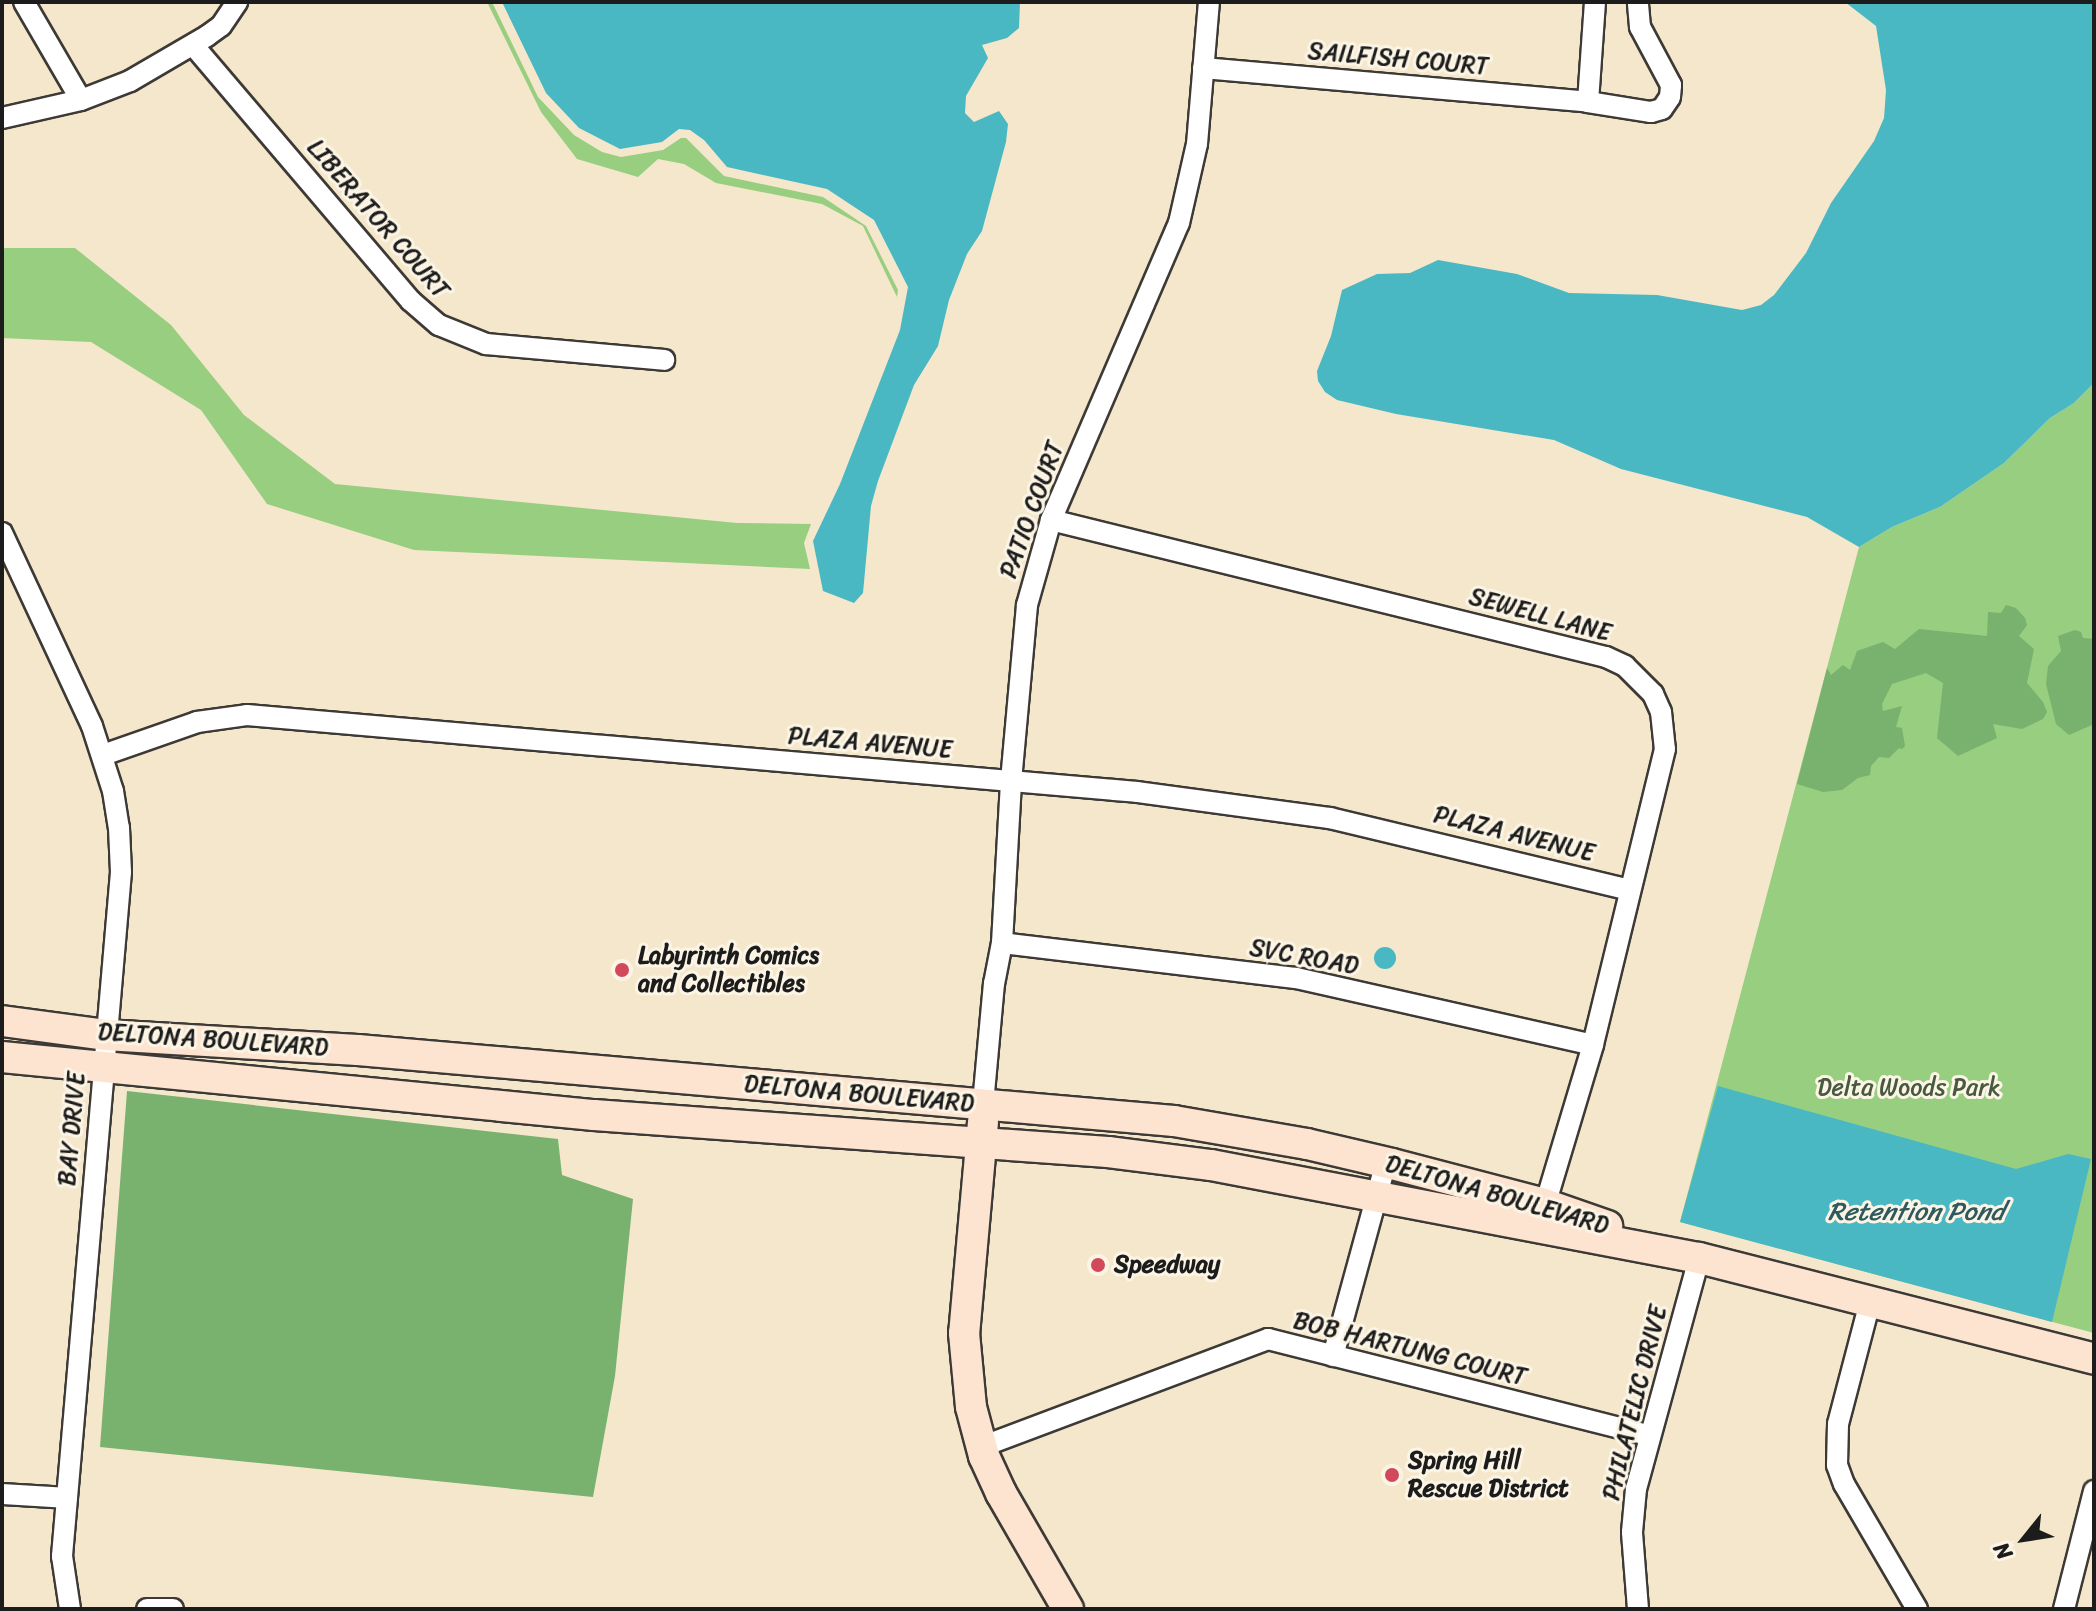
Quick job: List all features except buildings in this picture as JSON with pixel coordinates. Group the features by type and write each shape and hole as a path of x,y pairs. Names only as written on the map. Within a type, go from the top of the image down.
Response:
{"main road":[{"name":"DELTONA BOULEVARD","path":"2,1021 105,1035 358,1050 1174,1121 1307,1144 1386,1162 1541,1216 2094,1359"},
{"name":"DELTONA BOULEVARD","path":"2,1057 104,1070 585,1114 982,1142 1211,1165 1378,1199 1541,1216"},
{"path":"585,1114 590,1070"},
{"path":"983,1104 964,1333 965,1374 981,1447 1001,1493 1068,1609"}],"street":[{"path":"24,2 81,100"},
{"path":"2,118 81,100 130,81 221,26 237,2"},
{"name":"PATIO COURT","path":"983,1104 994,984 1002,943 1011,781 1027,605 1051,520 1179,223 1195,157 1209,2"},
{"path":"1588,102 1595,2"},
{"name":"SAILFISH COURT","path":"1203,68 1588,102 1651,112 1662,109 1670,97 1671,85 1640,27 1638,2"},
{"name":"LIBERATOR COURT","path":"193,45 411,301 439,325 486,344 664,360"},
{"name":"SEWELL LANE","path":"1051,520 1606,657 1625,666 1653,694 1666,732 1665,749 1593,1045 1541,1216"},
{"name":"BAY DRIVE","path":"2,533 103,755 119,828 121,872 62,1556 70,1609"},
{"name":"PLAZA AVENUE","path":"103,755 197,722 247,715 1011,781 1233,803 1330,818 1629,890"},
{"name":"SVC ROAD","path":"1002,943 1296,978 1593,1045"},
{"path":"1333,1356 1386,1162"},
{"name":"PHILATELIC DRIVE","path":"1638,1609 1632,1532 1636,1489 1699,1258"},
{"path":"1870,1302 1838,1424 1837,1465 1844,1484 1917,1609"},
{"name":"BOB HARTUNG COURT","path":"981,1447 1268,1339 1650,1436"},
{"path":"2064,1609 2094,1491"},
{"path":"2,1494 67,1498"},
{"path":"147,1609 173,1609"}],"green space":[{"path":"487,2 492,2 538,97 574,135 602,152 621,157 663,150 686,138 724,176 823,197 866,226 898,290 897,297 863,226 822,204 716,183 684,164 658,159 638,177 577,159 541,112"},
{"path":"75,248 171,325 244,415 335,484 737,523 811,524 804,543 810,569 414,550 267,504 201,410 91,342 2,338 2,250"},
{"name":"Delta Woods Park","path":"2094,383 2094,1333 1680,1222 1859,547 1892,527 1940,507 2004,463 2050,418 2074,403"},
{"path":"2006,605 2016,608 2025,618 2027,625 2019,636 2034,649 2027,683 2043,702 2047,712 2043,719 2022,729 1993,724 1997,738 1958,756 1937,738 1943,683 1926,673 1892,684 1882,704 1883,711 1902,706 1896,727 1902,728 1905,746 1902,749 1899,748 1889,758 1879,757 1871,766 1870,775 1858,778 1842,790 1823,792 1797,784 1827,668 1831,675 1843,665 1850,670 1857,651 1883,642 1895,649 1919,629 1987,636 1988,612 2001,613"},
{"path":"2075,630 2081,632 2083,638 2094,639 2094,724 2069,735 2056,724 2046,684 2048,666 2061,651 2058,636"},
{"path":"127,1091 558,1139 562,1175 633,1199 615,1376 593,1497 100,1447"}],"water":[{"path":"502,2 1020,2 1019,28 1007,38 982,45 988,58 966,96 965,113 974,122 999,111 1008,124 1006,142 982,231 967,254 949,300 938,346 914,385 878,481 871,506 863,593 854,603 823,591 813,541 840,484 900,330 908,287 874,220 827,189 727,167 704,140 690,130 679,129 662,142 620,149 579,128 546,93"},
{"path":"1845,2 2094,2 2094,383 2074,403 2050,418 2004,463 1940,507 1892,527 1859,547 1807,517 1621,469 1554,440 1396,414 1337,400 1325,392 1318,381 1317,371 1331,336 1342,290 1377,274 1410,273 1438,260 1517,274 1569,293 1657,295 1742,310 1761,305 1774,295 1806,253 1831,203 1874,141 1884,118 1886,90 1876,26"},
{"path":"1381,947 1389,947 1396,958 1389,969 1381,969 1374,962 1374,954"},
{"name":"Retention Pond","path":"1718,1086 2016,1169 2068,1154 2091,1159 2052,1322 1680,1222"}],"place":[{"name":"Labyrinth Comics and Collectibles","path":"622,970"},
{"name":"Speedway","path":"1098,1265"},
{"name":"Spring Hill Rescue District","path":"1392,1475"}]}
